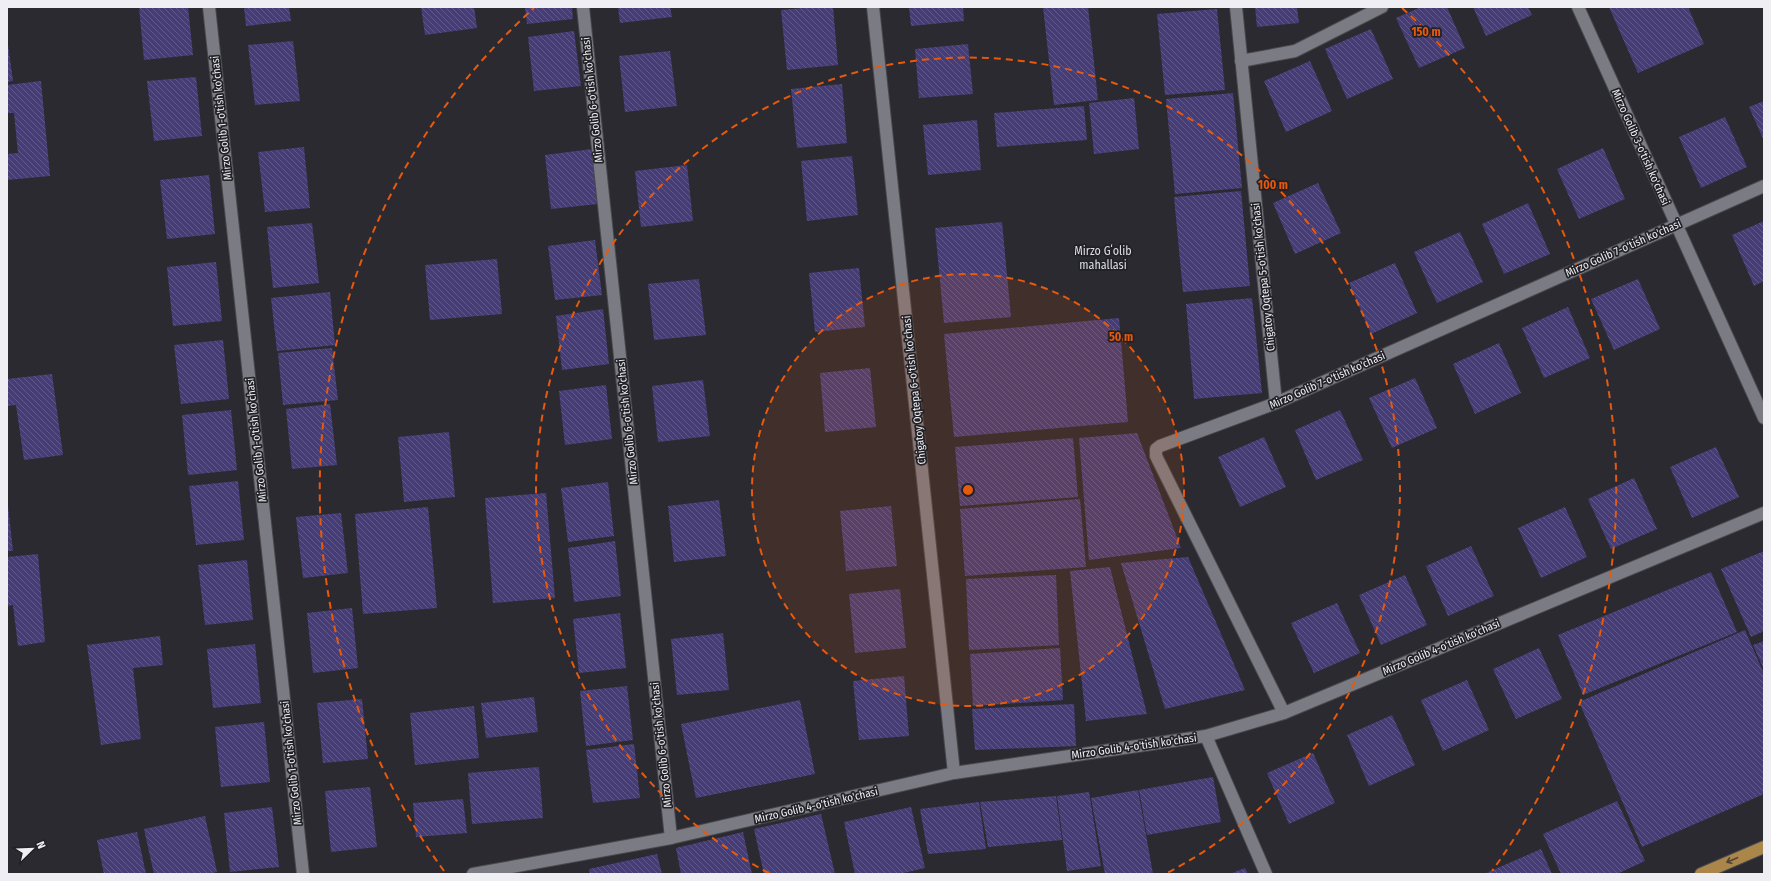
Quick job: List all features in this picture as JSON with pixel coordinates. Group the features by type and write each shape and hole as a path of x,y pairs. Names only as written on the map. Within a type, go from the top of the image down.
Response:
{"main road":[{"path":"1701,874 1764,847"}],"street":[{"name":"Mirzo Golib 1-o'tish ko'chasi","path":"209,7 303,874"},
{"name":"Mirzo Golib 6-o'tish ko'chasi","path":"583,7 671,838"},
{"name":"Chigatoy Oqtepa 6-o'tish ko'chasi","path":"873,7 954,773"},
{"name":"Chigatoy Oqtepa 5-o'tish ko'chasi","path":"1236,7 1276,403"},
{"path":"1241,61 1295,51 1382,7"},
{"name":"Mirzo Golib 3-o'tish ko'chasi","path":"1578,7 1764,418"},
{"name":"Mirzo Golib 7-o'tish ko'chasi","path":"1284,712 1156,456 1156,449 1160,446 1276,403 1764,186"},
{"name":"Mirzo Golib 4-o'tish ko'chasi","path":"473,874 671,838 954,773 1206,736 1284,712 1764,513"},
{"path":"1206,736 1266,874"}],"building":[{"path":"139,7 188,7 193,55 144,60"},
{"path":"244,7 289,7 291,21 246,26"},
{"path":"421,7 474,7 477,28 425,35"},
{"path":"525,7 572,7 573,19 527,24"},
{"path":"618,7 670,7 672,17 620,23"},
{"path":"833,7 838,65 787,70 781,10"},
{"path":"909,7 963,7 964,21 911,26"},
{"path":"1043,7 1088,7 1098,100 1054,105"},
{"path":"1255,7 1297,7 1299,23 1257,27"},
{"path":"1421,7 1447,7 1465,48 1419,68 1396,18"},
{"path":"1473,7 1528,7 1532,15 1486,36"},
{"path":"1609,7 1688,7 1704,44 1638,73"},
{"path":"1217,9 1225,90 1165,95 1157,14"},
{"path":"1371,29 1393,79 1347,99 1325,49"},
{"path":"574,31 581,86 534,91 528,37"},
{"path":"7,37 13,81 7,82"},
{"path":"293,41 300,101 255,105 248,45"},
{"path":"968,44 973,94 919,98 915,49"},
{"path":"670,51 677,106 625,112 619,56"},
{"path":"1310,61 1332,111 1286,132 1264,81"},
{"path":"196,77 202,136 154,141 147,81"},
{"path":"41,81 50,176 7,180 7,154 18,153 14,113 7,113 7,85"},
{"path":"842,84 847,143 797,148 791,89"},
{"path":"1233,93 1242,188 1175,194 1166,99"},
{"path":"1134,98 1139,149 1094,154 1089,103"},
{"path":"1764,101 1764,141 1749,107"},
{"path":"1084,106 1087,140 997,147 994,113"},
{"path":"1725,117 1747,167 1701,188 1679,137"},
{"path":"977,120 981,170 928,175 923,125"},
{"path":"304,147 310,208 265,212 258,152"},
{"path":"1603,148 1625,199 1579,219 1557,169"},
{"path":"592,149 598,204 551,209 545,155"},
{"path":"852,156 858,215 807,221 801,161"},
{"path":"687,165 693,221 641,227 635,171"},
{"path":"209,175 215,234 167,239 160,180"},
{"path":"1318,183 1341,233 1295,254 1273,203"},
{"path":"1241,191 1250,286 1183,292 1174,197"},
{"path":"1528,203 1550,254 1504,274 1482,224"},
{"path":"1764,221 1764,281 1754,286 1732,235"},
{"path":"1002,222 1011,317 944,323 935,228"},
{"path":"312,223 319,283 273,288 267,227"},
{"path":"1460,232 1483,282 1437,303 1414,252"},
{"path":"595,240 602,295 555,300 548,246"},
{"path":"497,259 502,314 430,320 425,265"},
{"path":"216,262 222,321 173,326 167,267"},
{"path":"1395,263 1417,313 1371,334 1349,283"},
{"path":"859,268 865,327 815,332 809,273"},
{"path":"699,279 706,335 654,340 648,284"},
{"path":"1638,279 1660,329 1614,350 1591,299"},
{"path":"330,292 335,345 277,351 271,298"},
{"path":"1252,298 1262,393 1194,399 1186,304"},
{"path":"1568,307 1590,358 1544,378 1522,328"},
{"path":"603,309 609,364 562,370 556,316"},
{"path":"1119,318 1128,422 954,437 944,334"},
{"path":"223,340 229,399 181,404 174,345"},
{"path":"1499,343 1521,393 1475,414 1453,364"},
{"path":"332,348 338,400 283,405 278,353"},
{"path":"870,368 876,427 825,432 820,373"},
{"path":"52,374 63,455 24,460 16,405 7,406 7,379"},
{"path":"1415,378 1437,428 1392,448 1369,398"},
{"path":"703,380 710,436 658,442 652,386"},
{"path":"606,385 612,439 565,445 559,391"},
{"path":"330,404 337,465 292,469 286,409"},
{"path":"231,410 237,470 188,475 182,415"},
{"path":"1340,410 1363,460 1316,480 1295,430"},
{"path":"449,432 455,497 404,502 398,437"},
{"path":"1137,433 1181,548 1089,560 1079,438"},
{"path":"1264,437 1286,487 1240,507 1218,457"},
{"path":"1073,438 1078,497 960,506 955,447"},
{"path":"1716,447 1739,497 1692,518 1670,467"},
{"path":"1634,478 1657,529 1611,549 1588,499"},
{"path":"238,481 244,540 196,545 189,486"},
{"path":"608,482 614,536 568,542 561,488"},
{"path":"546,493 555,598 493,603 485,498"},
{"path":"7,497 13,551 7,551"},
{"path":"1080,499 1086,567 965,576 960,509"},
{"path":"719,500 726,556 674,562 668,506"},
{"path":"891,506 897,566 846,571 840,511"},
{"path":"428,507 437,608 363,614 355,514"},
{"path":"1565,507 1587,557 1541,578 1518,528"},
{"path":"341,513 348,573 303,578 296,517"},
{"path":"615,541 621,596 574,602 568,548"},
{"path":"1471,546 1494,596 1448,616 1426,566"},
{"path":"1764,551 1764,631 1751,637 1721,569"},
{"path":"38,554 45,642 18,646 13,605 7,606 7,557"},
{"path":"1188,557 1245,690 1165,709 1121,563"},
{"path":"247,560 253,620 205,625 198,565"},
{"path":"1110,567 1147,714 1086,721 1070,571"},
{"path":"1711,572 1737,632 1583,695 1558,635"},
{"path":"1056,575 1059,645 969,650 966,579"},
{"path":"1405,575 1427,625 1381,645 1359,595"},
{"path":"900,589 906,648 855,653 849,594"},
{"path":"1337,603 1360,653 1314,673 1291,623"},
{"path":"352,608 358,668 313,673 307,613"},
{"path":"620,613 626,668 579,673 573,619"},
{"path":"1745,630 1764,674 1764,794 1642,847 1579,702"},
{"path":"723,633 729,690 677,695 671,639"},
{"path":"160,636 163,665 133,668 141,739 101,745 87,645"},
{"path":"1764,641 1764,670 1753,645"},
{"path":"255,644 261,703 213,708 207,649"},
{"path":"1060,648 1063,700 973,706 970,654"},
{"path":"1539,648 1562,699 1516,719 1493,669"},
{"path":"904,676 909,736 859,740 853,681"},
{"path":"1467,680 1489,730 1443,751 1421,700"},
{"path":"627,686 633,740 586,746 580,691"},
{"path":"534,697 538,732 486,738 481,703"},
{"path":"362,699 368,759 323,763 317,703"},
{"path":"800,700 815,774 696,798 681,724"},
{"path":"1074,704 1076,746 975,750 972,709"},
{"path":"474,706 479,758 415,765 410,713"},
{"path":"1392,715 1415,765 1369,786 1347,735"},
{"path":"264,722 270,782 221,787 215,727"},
{"path":"634,744 640,798 593,803 586,750"},
{"path":"1313,753 1335,803 1289,824 1267,773"},
{"path":"539,767 543,818 472,824 468,773"},
{"path":"1213,777 1221,822 1147,835 1139,790"},
{"path":"370,787 377,847 331,852 325,791"},
{"path":"1138,790 1153,874 1105,874 1091,798"},
{"path":"1089,792 1101,866 1067,871 1057,796"},
{"path":"1056,796 1062,840 988,847 980,802"},
{"path":"463,799 467,833 416,837 413,803"},
{"path":"1617,801 1645,861 1617,874 1561,874 1543,834"},
{"path":"979,802 986,849 928,854 920,809"},
{"path":"272,807 279,867 230,872 224,813"},
{"path":"911,807 925,868 899,874 855,874 844,822"},
{"path":"821,814 835,874 764,874 754,829"},
{"path":"205,816 217,872 207,874 154,874 144,829"},
{"path":"137,832 146,874 104,874 97,840"},
{"path":"743,832 752,874 681,874 676,848"},
{"path":"1541,849 1552,874 1484,874"},
{"path":"657,854 662,874 590,874 589,869"},
{"path":"1245,868 1248,874 1230,874"}],"district":[{"name":"Mirzo Gʻolib mahallasi","path":"1103,258"}]}
